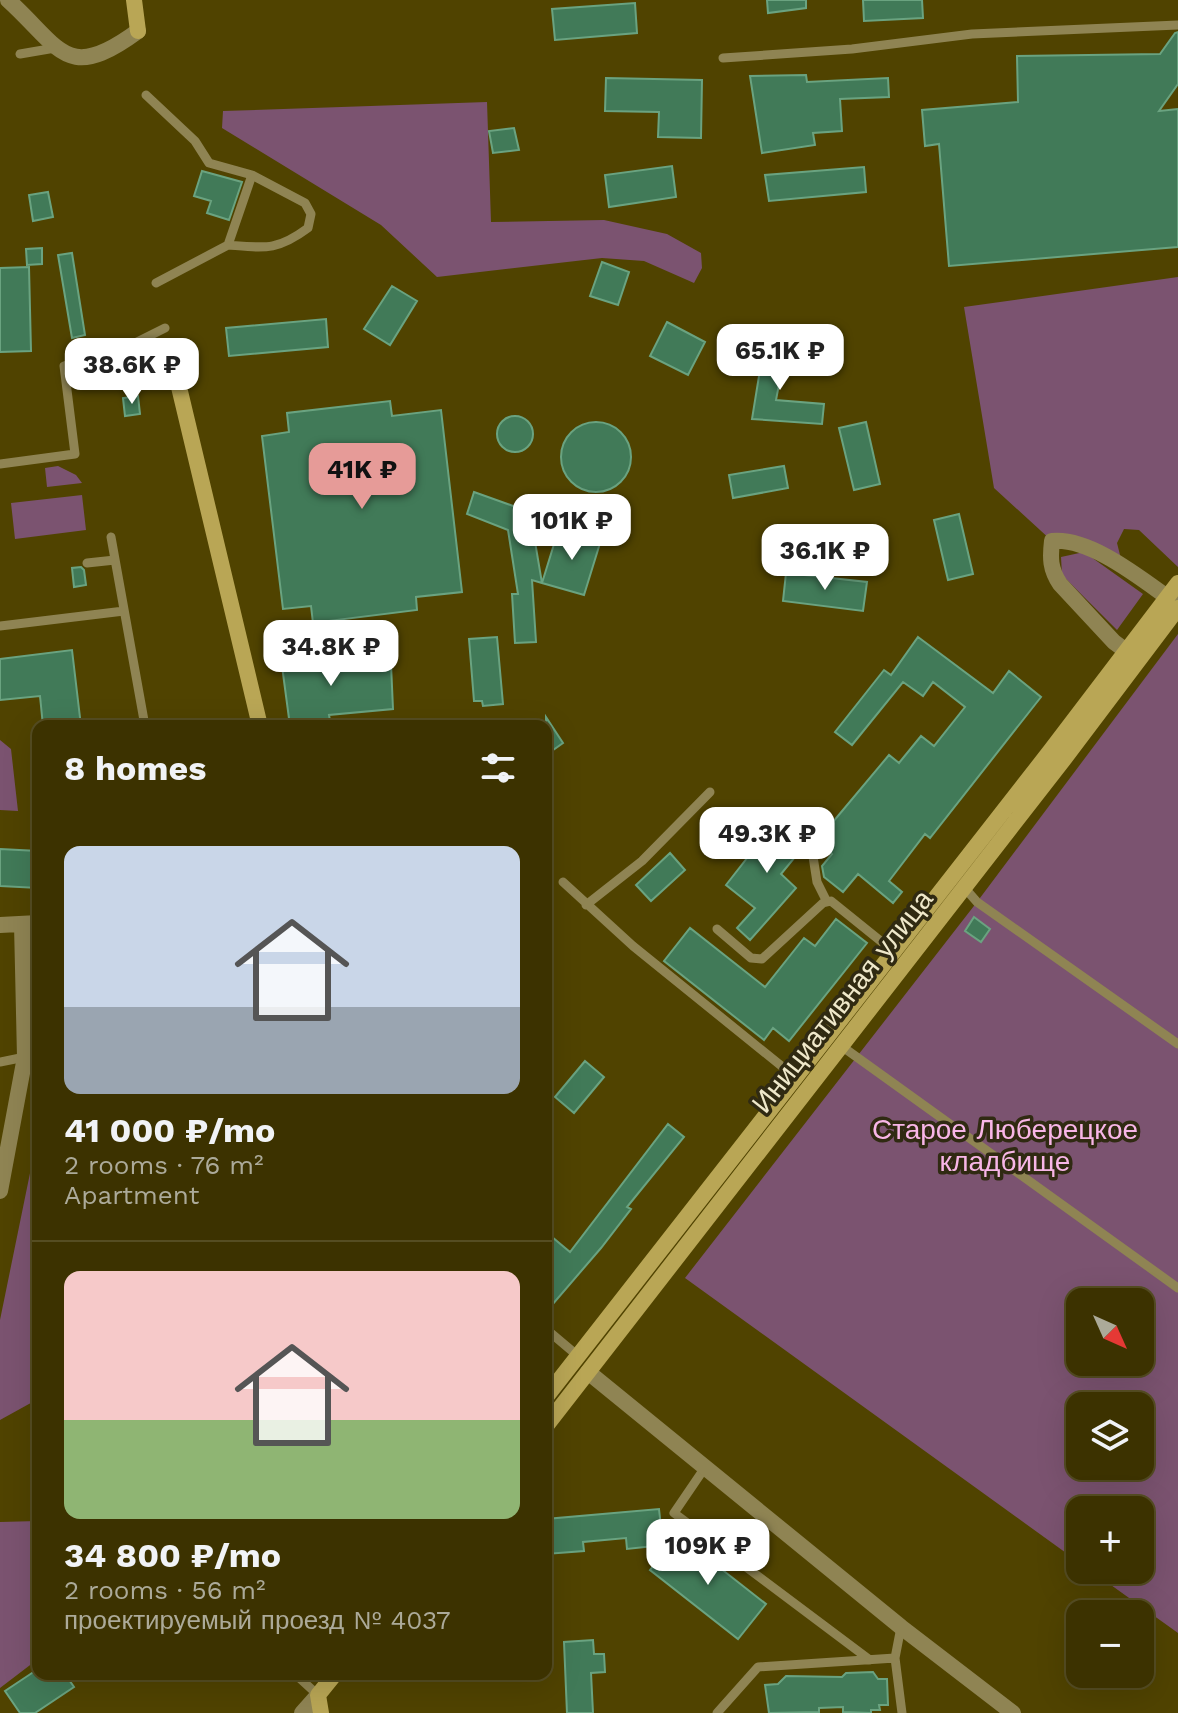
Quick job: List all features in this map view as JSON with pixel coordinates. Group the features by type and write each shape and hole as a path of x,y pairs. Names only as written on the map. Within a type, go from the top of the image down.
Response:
{"main road":[{"path":"134,0 138,31"},
{"path":"173,362 259,720"},
{"name":"Инициативная улица","path":"552,1389 893,951 1174,603 1178,583"},
{"name":"Инициативная улица","path":"552,1418 963,886 1132,656"},
{"path":"321,1713 318,1695 330,1680"}],"street":[{"path":"8,0 55,48 70,57 83,58 111,50 138,31"},
{"path":"1132,656 1060,584 1053,573 1050,559 1052,541 1066,540 1085,545 1174,603"},
{"path":"0,925 30,924 25,1057 1,1184"},
{"path":"588,1372 901,1627 1013,1713"},
{"path":"302,1713 318,1695"}],"lane":[{"path":"723,58 852,49 972,34 1178,25"},
{"path":"20,54 55,48"},
{"path":"146,95 195,141 209,163 252,175 305,203 311,214 308,228 293,239 269,249 228,245 156,283"},
{"path":"228,245 252,175"},
{"path":"0,464 75,454 64,366 135,343 165,328"},
{"path":"111,537 144,720"},
{"path":"87,563 115,560"},
{"path":"0,626 124,611"},
{"path":"586,905 642,861 710,792"},
{"path":"812,850 817,882 827,902"},
{"path":"563,882 586,905 795,1077"},
{"path":"963,886 977,902 1178,1044"},
{"path":"717,929 751,958 762,959 823,903 831,901 893,951"},
{"path":"840,1045 1178,1288"},
{"path":"0,1062 25,1057"},
{"path":"552,1334 578,1356"},
{"path":"706,1466 674,1513 870,1660"},
{"path":"901,1627 895,1658 902,1713"},
{"path":"717,1713 758,1667 895,1658"},
{"path":"302,1680 318,1695"}],"green space":[{"path":"487,102 491,222 604,220 667,234 701,253 702,268 694,283 644,261 602,258 437,277 381,225 222,128 223,111"},
{"path":"1178,277 1178,567 1139,530 1124,529 1117,543 1121,559 1052,541 994,488 964,307"},
{"path":"58,466 76,475 82,483 47,487 45,468"},
{"path":"82,495 86,530 15,539 11,503"},
{"path":"1084,552 1143,594 1117,630 1062,575 1061,557"},
{"name":"Старое Люберецкое кладбище","path":"1178,634 1178,1633 1154,1616 1154,1600 1132,1600 1110,1584 1154,1584 1154,1496 1066,1496 1066,1553 685,1278 977,902"},
{"path":"0,740 11,749 18,811 0,810"},
{"path":"32,1163 32,1402 0,1420 0,1320"},
{"path":"32,1521 32,1664 0,1688 0,1522"}],"building":[{"path":"767,0 806,0 806,8 768,13"},
{"path":"863,0 922,0 923,18 864,21"},
{"path":"635,3 637,33 555,40 552,9"},
{"path":"1178,32 1178,84 1159,111 1178,109 1178,247 949,266 939,144 925,146 922,110 1018,102 1017,56 1160,54"},
{"path":"806,75 807,82 888,78 889,97 840,99 842,131 813,133 815,145 762,153 750,76"},
{"path":"606,78 702,80 701,138 658,137 659,112 605,111"},
{"path":"514,128 519,150 493,153 489,131"},
{"path":"672,166 676,197 609,207 605,175"},
{"path":"864,167 866,192 769,201 765,175"},
{"path":"202,171 242,182 229,220 207,213 211,201 194,196"},
{"path":"48,192 53,217 33,221 29,195"},
{"path":"42,248 42,264 27,265 26,249"},
{"path":"72,253 85,335 72,338 58,255"},
{"path":"602,262 629,272 618,305 590,296"},
{"path":"29,267 31,351 0,352 0,268"},
{"path":"392,286 417,301 390,345 364,329"},
{"path":"326,319 328,347 229,356 226,328"},
{"path":"667,322 705,342 688,375 650,356"},
{"path":"765,339 787,343 776,400 824,404 822,424 752,419"},
{"path":"138,396 140,414 125,416 123,398"},
{"path":"390,401 392,416 441,410 462,592 416,597 417,610 313,623 311,606 283,609 262,436 289,432 287,413"},
{"path":"515,416 528,421 533,434 528,447 515,452 502,447 497,434 502,421"},
{"path":"596,422 621,432 631,457 621,482 596,492 571,482 561,457 571,432"},
{"path":"866,422 880,484 854,490 839,428"},
{"path":"784,466 788,488 733,498 729,475"},
{"path":"474,492 530,512 542,583 532,580 536,642 515,643 512,594 518,594 508,530 467,514"},
{"path":"959,514 973,574 948,580 934,520"},
{"path":"559,528 601,540 584,595 542,583"},
{"path":"81,567 86,585 74,587 72,568"},
{"path":"786,573 867,582 863,611 783,601"},
{"path":"497,637 503,704 483,706 482,701 474,701 469,639"},
{"path":"918,637 993,693 1009,671 1041,697 930,838 925,834 889,881 902,892 893,903 858,874 843,892 824,877 822,866 832,854 817,841 889,755 899,763 921,736 934,746 965,707 933,682 923,696 903,682 852,745 835,732 884,670 891,675"},
{"path":"327,647 329,671 391,664 393,709 329,715 330,720 289,720 280,651"},
{"path":"72,650 80,720 42,720 40,696 0,700 0,659"},
{"path":"552,726 563,743 552,751"},
{"path":"780,816 809,840 781,874 796,888 750,940 737,928 755,908 726,885"},
{"path":"0,849 32,851 32,888 0,886"},
{"path":"670,853 685,870 651,901 636,885"},
{"path":"974,917 990,929 981,942 965,931"},
{"path":"836,919 867,943 789,1041 773,1028 764,1040 664,961 690,928 765,987 804,938 815,946"},
{"path":"585,1061 604,1077 574,1113 555,1097"},
{"path":"668,1124 684,1137 627,1207 631,1209 601,1248 552,1305 552,1237 570,1252"},
{"path":"659,1509 663,1545 627,1549 626,1538 583,1542 584,1551 552,1554 552,1518"},
{"path":"678,1535 766,1604 738,1639 650,1570"},
{"path":"593,1640 594,1654 604,1654 605,1672 591,1673 593,1713 567,1713 564,1642"},
{"path":"873,1672 878,1679 887,1679 888,1705 879,1705 880,1710 871,1710 871,1713 843,1712 843,1707 819,1708 819,1712 769,1713 765,1685 778,1684 786,1676 842,1677 846,1673"},
{"path":"32,1673 32,1680 69,1680 74,1687 35,1713 20,1713 5,1691"}]}
